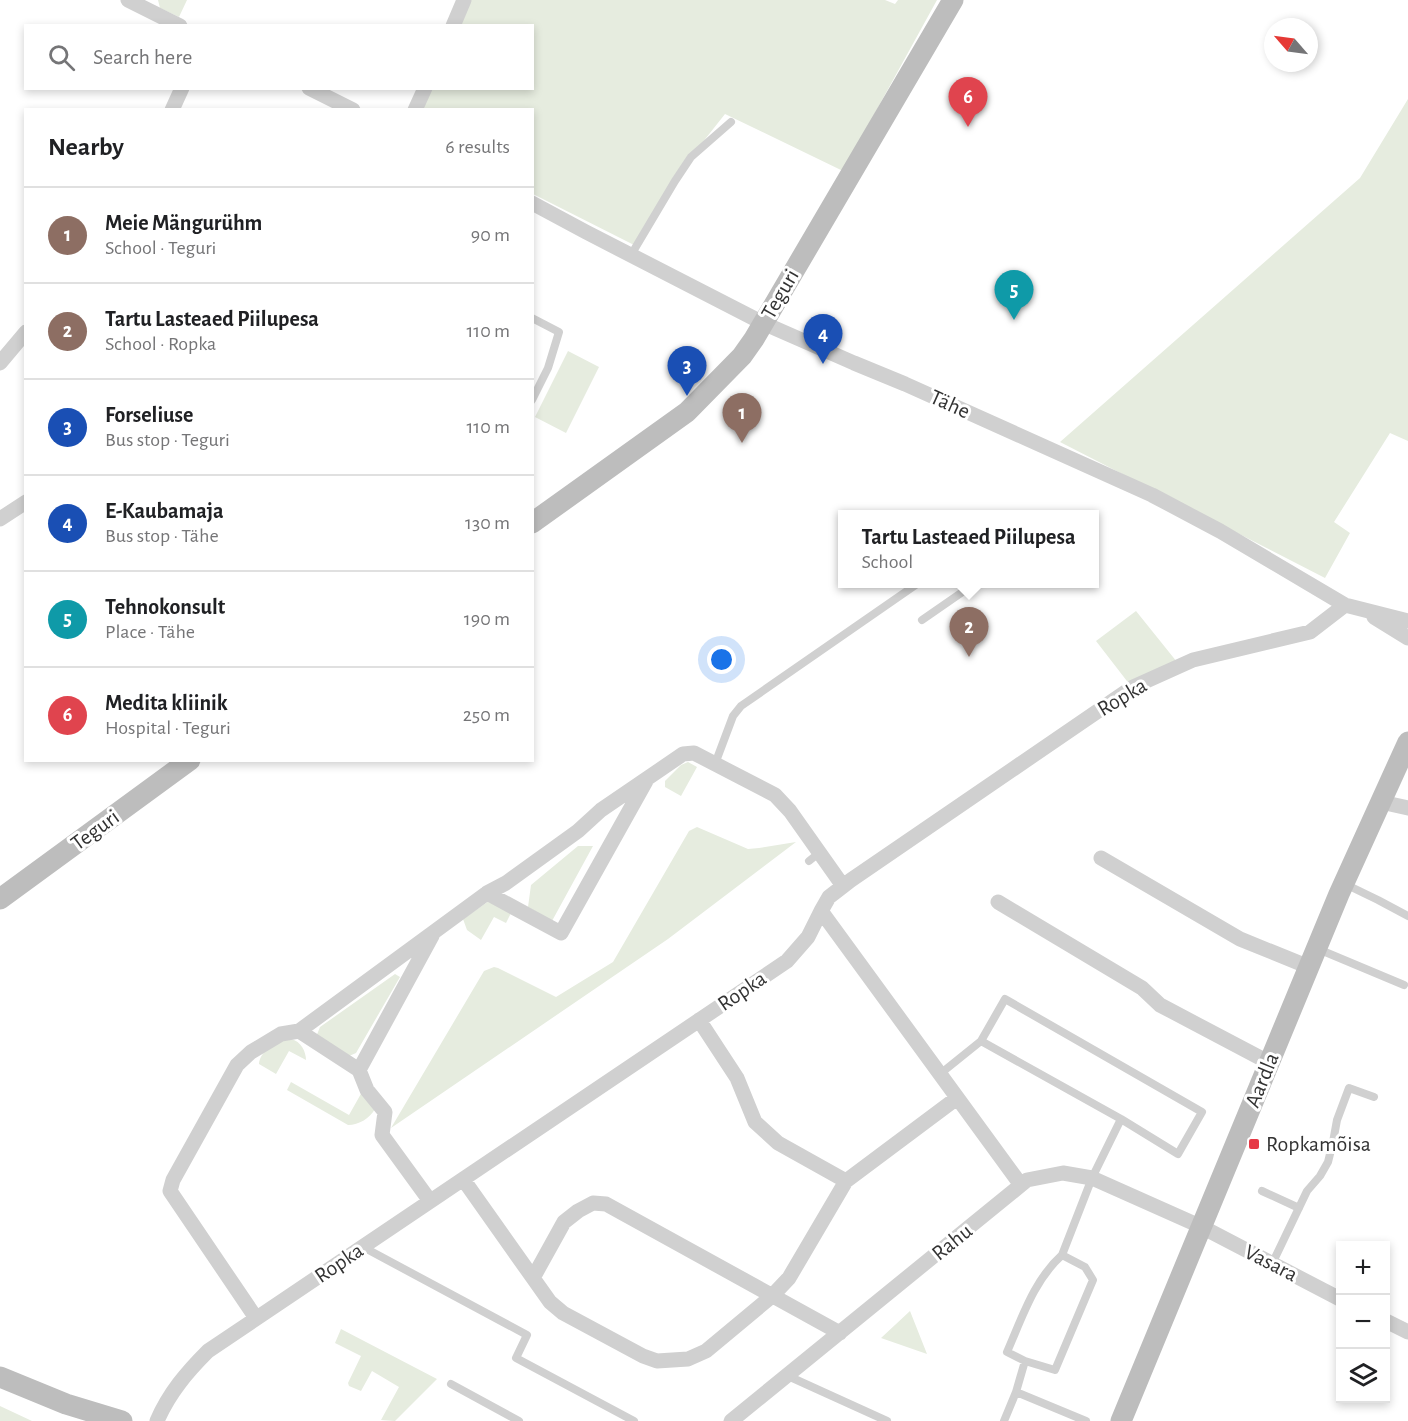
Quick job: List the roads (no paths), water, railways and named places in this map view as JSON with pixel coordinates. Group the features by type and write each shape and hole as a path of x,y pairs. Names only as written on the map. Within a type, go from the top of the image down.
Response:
{"street":[{"path":"128,0 176,24"},
{"path":"454,24 464,0"},
{"name":"Teguri","path":"534,522 687,412 742,356 764,323 953,0"},
{"path":"173,108 182,90"},
{"path":"313,90 348,108"},
{"path":"417,108 424,90"},
{"name":"Tähe","path":"534,204 764,323 1152,495 1220,531 1345,605 1408,621"},
{"path":"0,363 24,334"},
{"path":"0,519 24,503"},
{"name":"Ropka","path":"157,1421 165,1403 180,1380 208,1351 787,961 808,937 829,897 843,886 1133,687 1192,660 1311,632 1345,605"},
{"name":"Tähe","path":"1364,610 1408,638"},
{"name":"Aardla","path":"1122,1421 1344,884 1381,802 1401,775 1408,742"},
{"path":"256,1318 170,1191 173,1180 237,1065 251,1052 281,1034 298,1031 487,893 506,883 578,831 601,810 683,754 694,753 775,795 790,811 814,857 843,886"},
{"name":"Teguri","path":"0,899 187,762"},
{"path":"487,893 561,933 648,778"},
{"path":"1381,802 1408,808"},
{"path":"1101,858 1240,939 1313,958"},
{"path":"998,902 1142,988 1160,1005 1270,1063"},
{"path":"821,910 1021,1185"},
{"path":"359,1070 435,931"},
{"path":"699,1020 737,1078 755,1122 778,1143 846,1181"},
{"path":"298,1031 359,1070 367,1090 385,1112 382,1135 430,1201"},
{"path":"463,1179 550,1302 562,1313 643,1356 657,1361 688,1359 706,1351 772,1296 789,1278 846,1181 957,1098"},
{"name":"Rahu","path":"731,1421 1028,1180 1063,1173 1092,1178 1202,1227"},
{"path":"533,1278 564,1222 593,1203 606,1204 840,1334"},
{"name":"Vasara","path":"1202,1227 1336,1296"},
{"path":"1390,1323 1408,1332"},
{"path":"0,1377 66,1404 122,1421"}],"lane":[{"path":"632,255 691,157 731,122"},
{"path":"534,319 559,332 548,368 534,396"},
{"path":"715,764 734,716 741,706 911,588"},
{"path":"922,620 968,588"},
{"path":"1344,884 1408,916"},
{"path":"1313,958 1404,985"},
{"path":"940,1074 981,1041 1005,999 1202,1112 1178,1154 1121,1119 981,1041"},
{"path":"1272,1264 1307,1191 1328,1162 1337,1120 1349,1088 1374,1097"},
{"path":"1062,1255 1085,1267 1093,1280 1055,1370 1025,1361 1007,1352 1049,1266 1062,1255 1092,1178 1121,1119"},
{"path":"1262,1191 1299,1208"},
{"path":"362,1247 527,1335 516,1358 634,1421"},
{"path":"1004,1421 1025,1361"},
{"path":"788,1377 887,1421"},
{"path":"451,1384 519,1421"},
{"path":"1016,1392 1086,1421"}],"place":[{"name":"Medita kliinik","path":"968,127"},
{"name":"Tehnokonsult","path":"1014,320"},
{"name":"E-Kaubamaja","path":"823,364"},
{"name":"Forseliuse","path":"687,396"},
{"name":"Meie Mängurühm","path":"742,443"},
{"name":"Tartu Lasteaed Piilupesa","path":"969,657"},
{"name":"Ropkamõisa","path":"1254,1144"}]}
